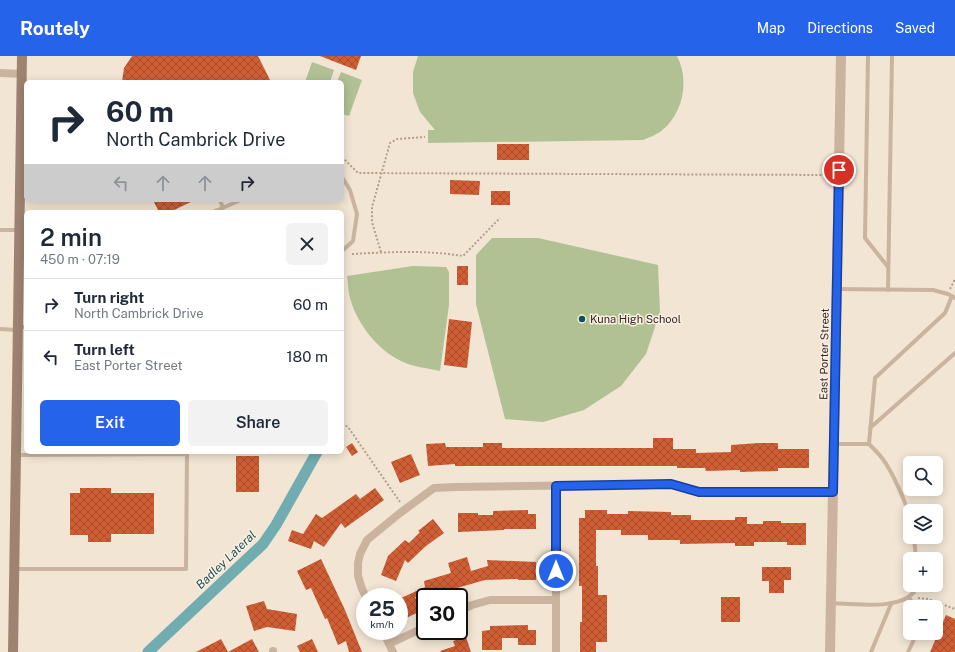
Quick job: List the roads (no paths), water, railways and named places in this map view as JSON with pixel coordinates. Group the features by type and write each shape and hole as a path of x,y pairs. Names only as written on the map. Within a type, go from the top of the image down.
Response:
{"main road":[{"path":"13,652 16,455 21,328 19,230 23,215 22,56"}],"street":[{"name":"East Porter Street","path":"830,652 842,56"},
{"path":"0,74 22,74"},
{"path":"362,588 358,576 358,563 360,554 368,540 400,513 434,488 671,484 699,492 833,492"},
{"path":"556,486 556,652"},
{"path":"468,607 490,600 556,600"},
{"path":"389,644 416,631"},
{"path":"387,640 393,652"}],"lane":[{"path":"868,56 865,238 889,267"},
{"path":"888,290 892,56"},
{"path":"344,180 350,190 357,214 353,240 344,249"},
{"path":"221,202 223,208"},
{"path":"218,210 236,202"},
{"path":"0,230 19,230"},
{"path":"837,289 934,290 952,296 944,313 875,378 869,444 882,458 905,504"},
{"path":"0,329 21,328"},
{"path":"870,428 955,353"},
{"path":"834,444 869,444"},
{"path":"14,569 186,568 187,454 16,455"},
{"path":"831,603 891,604 904,601 914,592"},
{"path":"871,652 891,604"},
{"path":"908,652 914,640"}],"waterway":[{"name":"Badley Lateral","path":"148,652 263,544 276,525 316,454"}],"place":[{"name":"Kuna High School","path":"582,319"}]}
